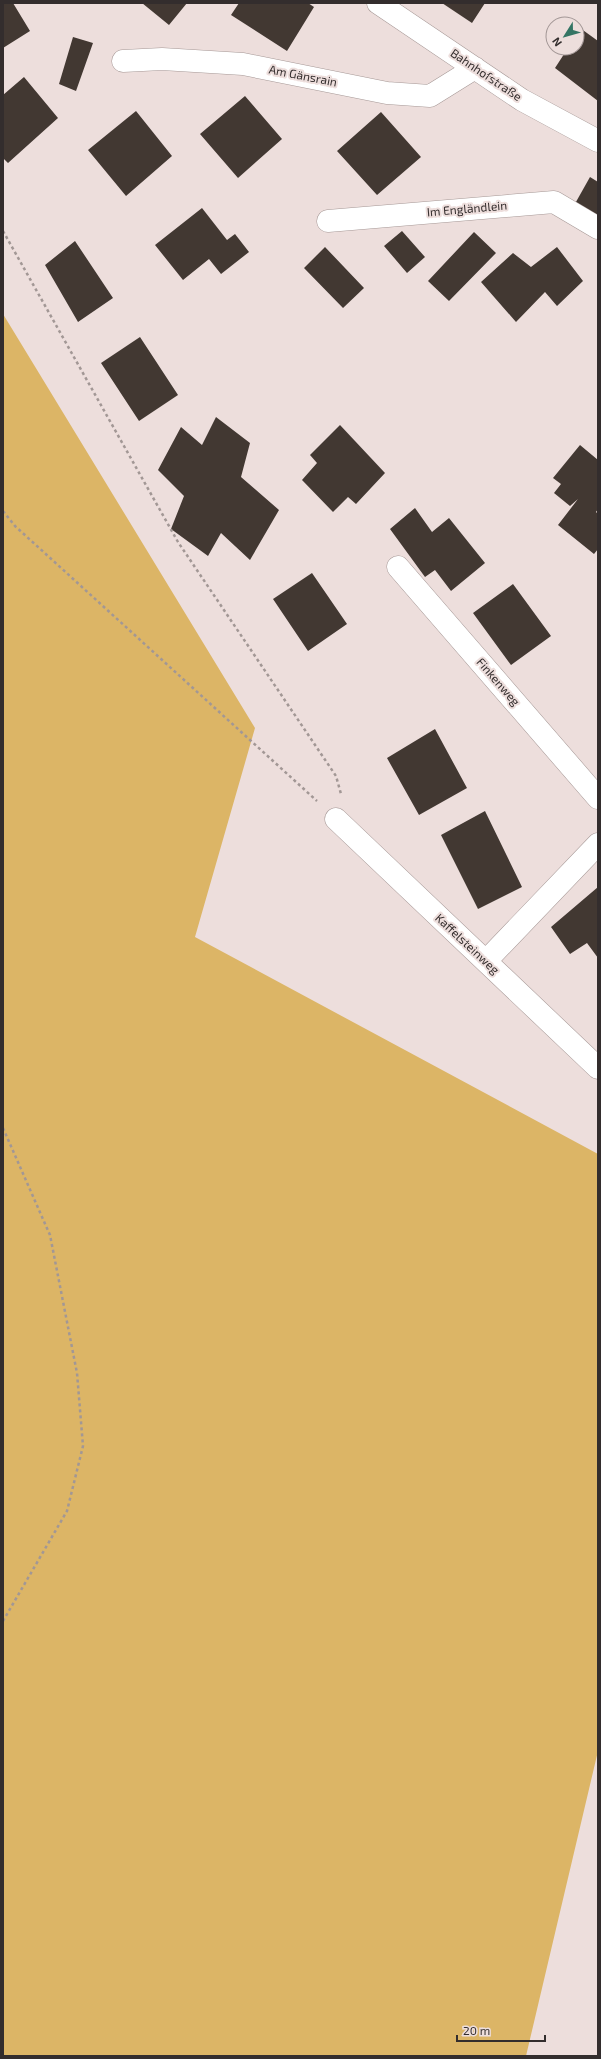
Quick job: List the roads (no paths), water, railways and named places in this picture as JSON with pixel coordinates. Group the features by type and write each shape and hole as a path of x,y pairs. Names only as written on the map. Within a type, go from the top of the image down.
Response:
{"street":[{"name":"Bahnhofstraße","path":"378,3 522,100 598,141"},
{"name":"Am Gänsrain","path":"123,61 162,59 242,64 387,93 430,96 475,68"},
{"name":"Im Engländlein","path":"328,221 554,202 598,228"},
{"name":"Finkenweg","path":"398,567 598,798"},
{"name":"Kaffelsteinweg","path":"336,820 598,1068"},
{"path":"486,961 598,844"}]}
